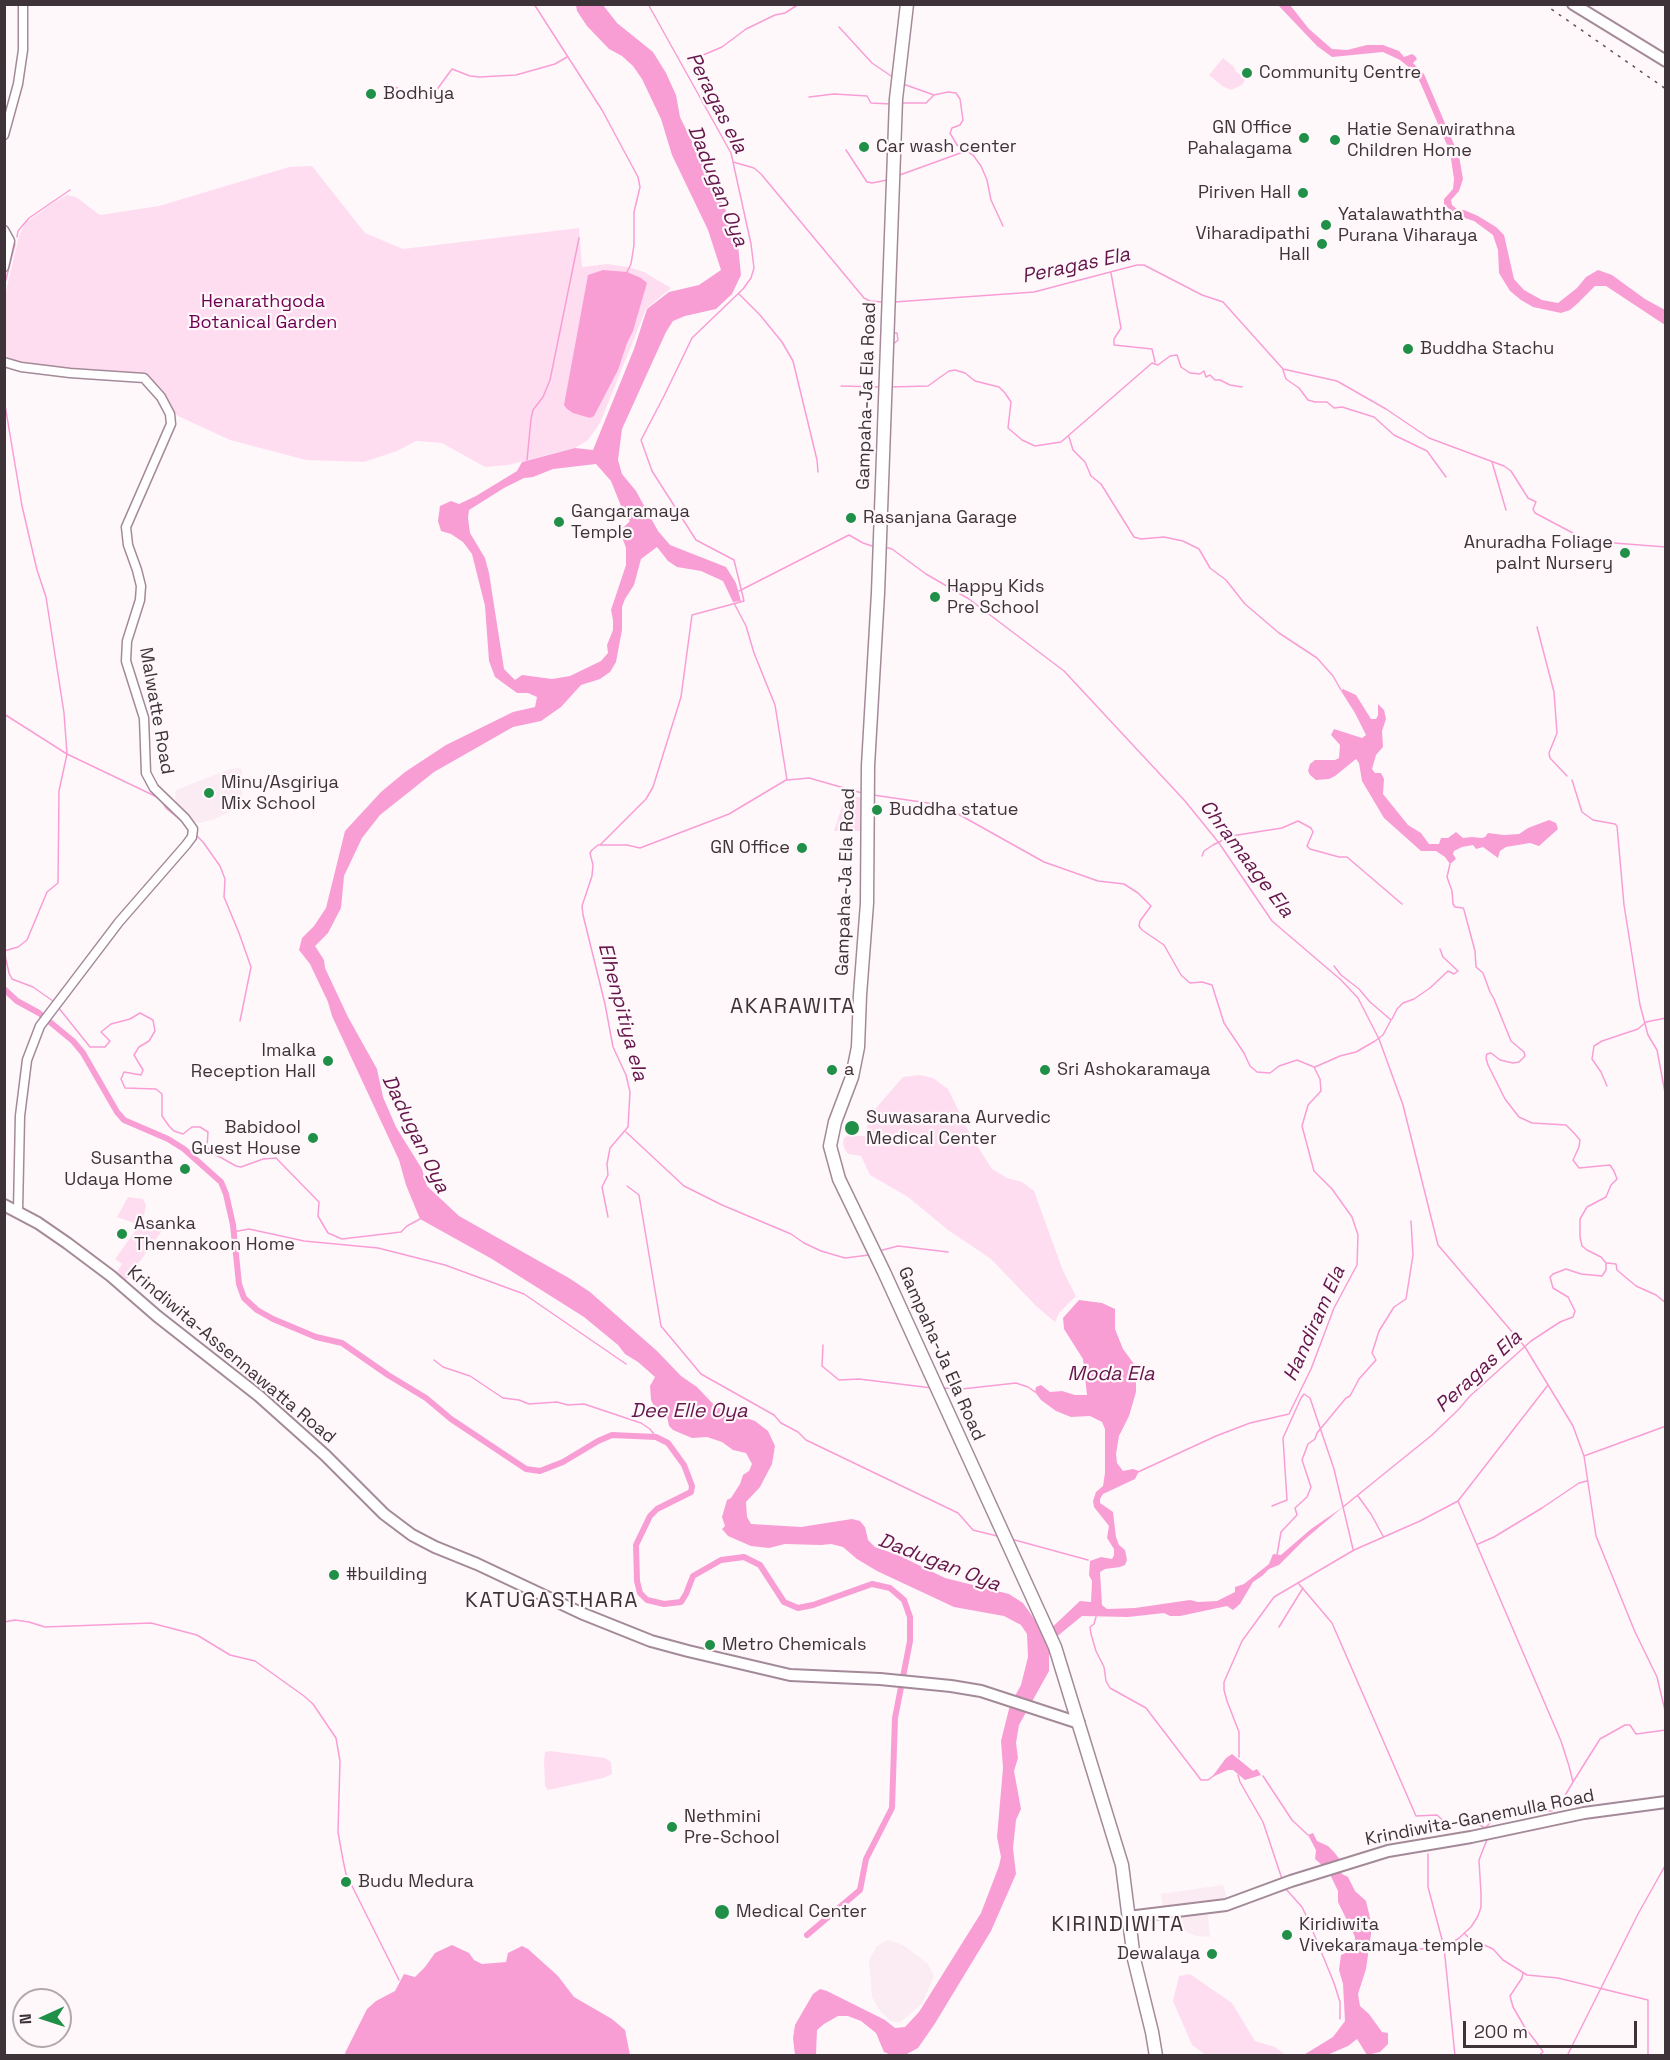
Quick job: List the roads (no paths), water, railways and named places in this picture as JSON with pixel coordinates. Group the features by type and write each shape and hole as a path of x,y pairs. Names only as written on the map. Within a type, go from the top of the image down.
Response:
{"highway":[{"name":"Gampaha-Ja Ela Road","path":"907,4 895,103 888,340 868,794 867,903 858,1047 852,1077 835,1122 830,1146 839,1179 875,1252 1053,1643 1120,1858 1134,1959 1156,2055"}],"main road":[{"path":"1573,4 1665,61"},
{"name":"Krindiwita-Assennawatta Road","path":"4,1205 18,1211 67,1243 111,1276 157,1316 260,1396 326,1455 384,1514 412,1535 435,1547 477,1564 581,1613 651,1641 790,1675 880,1679 981,1691 1079,1723"},
{"name":"Krindiwita-Ganemulla Road","path":"1128,1917 1226,1905 1322,1871 1420,1844 1471,1837 1584,1813 1665,1802"}],"street":[{"path":"4,135 18,84 23,50 23,4"},
{"path":"4,230 10,241 4,267"},
{"name":"Malwatte Road","path":"4,362 21,367 70,373 144,378 161,397 170,414 171,424 126,527 128,545 141,588 140,600 127,641 126,654 128,669 144,718 146,773 154,788 194,829 186,845 119,922 40,1026 27,1060 20,1116 18,1211"}],"water":[{"name":"Dee Elle Oya","path":"576,5 603,5 617,23 653,52 676,95 680,117 727,213 738,245 741,275 732,294 716,309 673,321 666,332 622,429 618,460 622,474 636,491 658,531 670,545 726,567 736,583 741,601 733,602 723,581 701,571 677,567 668,561 657,547 641,559 634,585 625,599 622,607 622,630 616,662 610,672 600,679 581,685 561,707 541,721 513,727 434,772 380,815 362,838 344,876 341,908 328,933 315,946 324,960 325,968 348,1017 377,1069 383,1097 396,1127 422,1169 427,1186 459,1216 590,1292 657,1351 681,1376 697,1387 716,1407 755,1421 768,1431 775,1446 772,1464 760,1487 746,1502 747,1517 751,1524 801,1527 852,1519 860,1521 865,1527 868,1540 875,1547 898,1555 945,1578 1009,1594 1023,1603 1045,1634 1080,1601 1091,1602 1090,1561 1101,1557 1112,1559 1114,1555 1114,1549 1107,1538 1109,1526 1094,1507 1093,1501 1096,1492 1103,1486 1105,1473 1105,1429 1102,1422 1090,1416 1071,1417 1056,1411 1041,1400 1035,1392 1036,1387 1041,1385 1050,1392 1062,1391 1075,1395 1087,1395 1083,1359 1064,1329 1063,1318 1079,1300 1102,1303 1115,1309 1115,1329 1123,1349 1134,1364 1136,1379 1136,1392 1129,1416 1119,1436 1116,1454 1117,1463 1123,1471 1133,1469 1139,1471 1135,1479 1103,1494 1100,1499 1100,1503 1113,1512 1116,1537 1119,1545 1125,1550 1127,1560 1125,1565 1100,1572 1102,1605 1107,1609 1135,1608 1190,1600 1217,1601 1235,1592 1235,1587 1244,1584 1269,1564 1273,1554 1281,1555 1311,1529 1343,1507 1279,1565 1269,1569 1253,1582 1240,1604 1233,1610 1227,1606 1180,1616 1170,1616 1164,1613 1128,1617 1082,1616 1049,1643 1049,1671 1019,1725 1016,1743 1018,1758 1014,1771 1021,1809 1016,1820 1013,1848 1016,1874 991,1931 934,2025 918,2048 905,2055 891,2055 884,2052 876,2033 861,2021 848,2016 838,2016 817,2030 816,2055 795,2055 793,2038 795,2025 813,1994 820,1989 885,2020 895,2028 905,2027 919,2012 981,1913 1001,1857 997,1837 1003,1768 1001,1741 1010,1705 1021,1685 1028,1657 1027,1634 1021,1625 1004,1616 954,1607 877,1571 843,1547 831,1544 785,1544 769,1548 751,1546 728,1536 722,1529 725,1526 722,1517 727,1500 731,1498 743,1475 749,1471 752,1464 746,1453 733,1450 722,1442 707,1437 692,1438 673,1430 669,1426 667,1416 658,1414 651,1400 650,1386 655,1377 625,1354 618,1345 584,1317 492,1259 420,1219 399,1160 332,1016 328,1002 310,964 299,950 302,938 314,926 326,908 345,831 381,792 405,772 446,745 513,712 535,707 537,697 528,693 517,693 495,677 489,661 485,606 472,554 463,542 441,531 438,521 440,506 451,501 459,504 476,496 517,471 522,462 575,448 593,450 634,349 647,309 669,292 699,285 721,270 708,230 672,155 661,119 642,79 633,66 622,56 609,49 587,26 577,11","holes":["596,464 611,481 625,516 630,521 620,531 626,548 626,565 611,610 613,630 607,645 608,653 601,661 570,676 552,679 522,675 515,680 504,669 489,573 485,558 470,533 469,510 524,478 553,469"]},
{"path":"1278,5 1290,5 1309,29 1332,49 1347,50 1367,45 1383,45 1399,51 1404,57 1412,54 1415,56 1417,59 1413,63 1424,74 1459,156 1463,179 1459,191 1451,200 1452,205 1458,210 1478,216 1504,235 1514,279 1524,290 1542,300 1558,303 1577,288 1586,277 1598,270 1612,275 1645,299 1665,310 1665,325 1606,286 1595,286 1570,310 1561,313 1533,307 1510,291 1499,273 1498,250 1493,235 1474,221 1458,216 1444,204 1444,199 1453,189 1454,179 1450,152 1420,82 1411,69 1400,60 1383,52 1332,57 1317,46"},
{"path":"603,270 627,272 647,283 633,331 618,370 594,416 590,418 573,413 564,405 588,275"},
{"path":"1343,689 1356,695 1371,719 1376,719 1378,715 1378,704 1384,710 1386,719 1382,731 1383,747 1376,755 1372,769 1375,773 1381,773 1384,779 1383,794 1408,825 1421,833 1429,844 1439,844 1441,838 1448,838 1456,832 1463,838 1482,838 1488,833 1519,834 1549,820 1556,823 1558,829 1539,846 1530,843 1506,847 1500,851 1498,858 1483,847 1476,849 1473,845 1454,851 1456,859 1450,864 1436,851 1421,851 1384,818 1362,781 1359,763 1356,759 1329,779 1316,780 1308,771 1310,764 1315,760 1339,758 1340,745 1331,735 1334,729 1362,738 1366,735 1341,691"},
{"path":"1232,1754 1253,1771 1257,1769 1261,1775 1245,1780 1233,1770 1228,1770 1212,1777 1226,1758"},
{"path":"1313,1833 1317,1841 1334,1852 1341,1861 1337,1863 1342,1874 1348,1877 1355,1891 1366,1901 1371,1934 1366,1969 1358,1994 1360,2006 1382,2032 1388,2033 1388,2044 1380,2052 1367,2055 1357,2039 1348,2046 1327,2055 1302,2056 1333,2037 1345,2021 1343,1984 1339,1970 1341,1955 1354,1949 1355,1937 1338,1902 1338,1891 1326,1866 1315,1859 1316,1850 1308,1835"},
{"path":"452,1945 469,1953 474,1960 482,1964 506,1962 508,1953 522,1946 528,1949 558,1976 574,1997 612,2019 625,2030 630,2055 346,2055 367,2009 376,2001 395,1991 404,1974 415,1977 435,1953"}],"waterway":[{"path":"534,4 602,110 638,177 640,187 634,212 634,245 631,264 627,272"},
{"name":"Peragas ela","path":"600,845 646,799 653,787 681,697 692,615 744,601 734,560 696,540 652,471 641,440 692,338 743,289 751,278 754,268 731,153 648,4"},
{"path":"689,61 722,47 746,29 775,15 785,13 799,4"},
{"path":"839,27 872,63 894,78"},
{"path":"387,84 430,99 452,69 480,77 516,75 555,64 567,57"},
{"path":"903,84 934,95 956,93 960,99 963,120 960,125 952,128 950,133 957,145 973,155 981,166 987,180 991,200 1003,226"},
{"path":"809,97 834,94 867,96 871,103 891,104"},
{"path":"902,103 926,103 933,96"},
{"path":"846,150 867,182 887,180"},
{"path":"897,176 966,151"},
{"name":"Peragas Ela","path":"733,162 754,168 761,174 864,298 883,302"},
{"path":"17,237 18,231 29,218 70,190"},
{"path":"527,460 533,410 543,397 550,380 579,238"},
{"path":"4,287 15,244"},
{"name":"Peragas Ela","path":"894,302 1034,292 1144,265 1202,295 1223,302 1283,369 1337,381 1386,409 1429,438 1504,466 1511,471 1528,498 1536,502 1533,509 1535,513 1588,541 1666,547"},
{"path":"1111,273 1121,328 1114,339 1114,345 1152,349 1155,362"},
{"path":"739,294 782,342 793,361 818,472"},
{"path":"891,333 897,333 898,340 891,346"},
{"path":"890,387 928,386 949,371 965,373 975,381 999,387 1005,393 1011,402 1008,428 1022,440 1035,446 1061,442 1152,363 1158,365 1170,356 1177,355 1181,367 1190,373 1200,374 1204,371 1206,377 1210,375 1215,380 1242,387"},
{"path":"1283,370 1286,379 1299,388 1308,400 1327,402 1334,408 1342,407 1374,417 1394,435 1427,451 1446,477"},
{"path":"841,386 879,387"},
{"path":"4,399 22,506 37,570 46,597 64,713 67,754 59,791 58,883 47,892 27,940 18,947 4,951 12,979 33,987 53,1001"},
{"path":"1069,437 1073,450 1085,462 1091,476 1101,484 1134,537 1141,539 1164,537 1183,541 1199,549 1210,568 1226,580 1245,604 1279,633 1317,658 1333,676 1341,690"},
{"path":"1492,462 1506,510"},
{"name":"Chramaage Ela","path":"739,591 849,535 875,547"},
{"name":"Chramaage Ela","path":"885,547 892,549 926,574 969,599 1064,671 1185,801 1219,843 1272,921 1341,980 1358,998 1379,1039 1403,1105 1438,1245 1525,1347 1573,1426 1584,1456 1666,1426"},
{"name":"Handiram Ela","path":"734,603 746,626 775,705 787,780 809,778 862,793"},
{"path":"1537,627 1554,692 1557,733 1549,753 1550,758 1567,776"},
{"path":"4,714 67,754 159,798 167,809 182,821"},
{"name":"Elhenpitiya ela","path":"608,1217 602,1187 608,1175 607,1164 610,1148 628,1127 630,1092 626,1075 613,1047 583,915 582,906 592,876 593,865 590,853 598,845 627,845 640,848 729,814 786,780"},
{"path":"1572,780 1582,812 1593,820 1617,826 1624,905 1640,1005 1648,1035 1657,1050 1666,1098"},
{"name":"Handiram Ela","path":"873,795 942,805 1044,862 1098,881 1124,884 1138,893 1151,906 1139,926 1164,945 1181,975 1190,983 1202,982 1212,985 1224,1023 1250,1066 1257,1072 1270,1073 1279,1066 1297,1060 1314,1067 1320,1079 1321,1091 1308,1105 1302,1126 1314,1171 1332,1189 1352,1217 1358,1235 1357,1265 1334,1308 1311,1369 1289,1414 1250,1423 1216,1436 1138,1472"},
{"path":"1202,856 1204,851 1231,836 1282,828 1298,821 1311,828 1313,832 1307,846 1310,849 1347,857 1402,904"},
{"path":"196,835 220,866 225,879 224,897 251,967 240,1021"},
{"name":"Peragas Ela","path":"1343,1507 1432,1435 1470,1396 1531,1341 1560,1322 1573,1317 1575,1311 1568,1297 1553,1288 1550,1277 1553,1274 1566,1269 1581,1274 1602,1276 1606,1270 1606,1263 1601,1257 1582,1246 1580,1219 1587,1207 1606,1197 1611,1185 1617,1179 1614,1171 1610,1165 1579,1168 1573,1160 1580,1140 1566,1125 1532,1123 1519,1117 1505,1099 1488,1065 1487,1054 1491,1053 1500,1060 1513,1063 1519,1062 1525,1056 1524,1052 1511,1041 1483,973 1476,967 1475,951 1464,910 1453,904 1452,891 1447,877 1450,864"},
{"path":"1392,1019 1403,1003 1414,999 1430,988 1448,971 1454,974 1458,971 1443,957 1440,949"},
{"path":"1315,1067 1356,1052 1375,1041 1383,1035 1391,1020 1334,966"},
{"path":"4,989 17,1001 39,1013 73,1041 83,1053 124,1120 168,1139 184,1149 221,1182 233,1225 239,1284 244,1298 257,1310 316,1337 342,1343 426,1398 451,1419 526,1469 540,1471 563,1462 612,1435 656,1437 668,1443 684,1465 692,1486 691,1492 657,1509 650,1516 636,1545 637,1581 640,1593 647,1600 664,1604 681,1602 693,1576 721,1560 744,1557 760,1565 784,1602 798,1608 872,1584 890,1588 904,1600 910,1617 910,1641 895,1718 892,1808 866,1859 860,1890 807,1935"},
{"path":"58,1007 90,1047 105,1047 110,1041 101,1032 111,1024 130,1019 140,1013 153,1020 155,1031 149,1041 139,1047 134,1055 143,1070 141,1075 124,1072 121,1079 125,1088 156,1089 162,1094 162,1116 174,1131 183,1134 192,1127 200,1127 208,1132 207,1147 211,1152 236,1166 241,1167 263,1159 276,1158 319,1202 318,1216 328,1233 342,1239 401,1232 420,1219"},
{"path":"1607,1086 1592,1059 1594,1046 1638,1029 1646,1022 1666,1018"},
{"path":"1666,1124 1666,1129"},
{"path":"626,1132 684,1186 791,1234 821,1251 845,1258 869,1255"},
{"path":"627,1186 639,1195 661,1326 701,1374 774,1415 781,1423 798,1432 806,1440 958,1513 973,1530 997,1536"},
{"name":"Peragas Ela","path":"1277,1555 1281,1532 1297,1515 1295,1508 1307,1497 1311,1487 1302,1460 1308,1444 1315,1439 1317,1433 1350,1396 1359,1379 1376,1360 1372,1353 1379,1331 1394,1307 1406,1299 1413,1255 1411,1221"},
{"path":"233,1232 249,1229 304,1241 378,1248 445,1265 524,1294 626,1364"},
{"path":"879,1251 898,1246 948,1252"},
{"path":"1607,1263 1616,1264 1617,1270 1636,1286 1656,1295 1666,1303"},
{"path":"823,1345 822,1366 839,1380 859,1379 932,1388"},
{"path":"434,1360 443,1367 470,1376 503,1398 529,1404 557,1402 568,1405 584,1404 641,1423 656,1437"},
{"path":"942,1388 962,1389 1016,1383 1035,1392"},
{"path":"1239,1757 1239,1732 1227,1701 1224,1682 1242,1641 1274,1597 1354,1550 1420,1521 1458,1501 1548,1385"},
{"path":"1272,1506 1287,1500 1283,1438 1304,1394 1310,1398 1334,1469 1353,1549"},
{"name":"Peragas Ela","path":"1584,1456 1596,1536 1635,1632 1657,1677 1666,1715"},
{"path":"1478,1544 1494,1537 1579,1483 1587,1481"},
{"path":"1358,1496 1383,1536"},
{"path":"1299,1584 1332,1623 1416,1816 1437,1815 1449,1826 1458,1823 1462,1827 1471,1823 1485,1828 1495,1818 1508,1811 1552,1811 1560,1804 1573,1782 1569,1766 1561,1741 1458,1501"},
{"path":"1011,1539 1088,1560"},
{"path":"1279,1627 1303,1588"},
{"path":"1096,1617 1094,1624 1090,1627 1091,1634 1110,1688 1146,1708 1201,1780 1208,1780 1216,1774"},
{"path":"4,1622 15,1620 45,1627 151,1623 197,1635 230,1655 255,1661 313,1704 336,1738 340,1761 338,1832 346,1874 399,1980"},
{"path":"1573,1782 1600,1739 1625,1725 1630,1725 1636,1734 1666,1730"},
{"path":"1238,1775 1263,1822 1282,1879"},
{"path":"1263,1776 1292,1820 1308,1835"},
{"path":"1445,1946 1458,1939 1471,1927 1478,1916 1481,1907 1479,1860 1488,1837"},
{"path":"1428,1854 1428,1887 1444,1947 1455,2056"},
{"path":"1567,2056 1638,1914 1666,1864"},
{"path":"1285,1888 1302,1907 1309,1922 1334,1983 1340,2002 1340,2019"},
{"path":"1464,1933 1469,1938 1493,1949 1503,1960 1527,1975 1558,1978 1648,2000 1648,2056"},
{"path":"1368,1952 1436,1948"},
{"path":"1523,1973 1510,1996 1513,2007 1524,2026 1543,2052 1538,2056"}],"railway":[{"path":"1544,4 1666,89"}],"place":[{"name":"Community Centre","path":"1247,73"},
{"name":"Bodhiya","path":"371,94"},
{"name":"GN Office Pahalagama","path":"1304,138"},
{"name":"Hatie Senawirathna Children Home","path":"1335,140"},
{"name":"Car wash center","path":"864,147"},
{"name":"Piriven Hall","path":"1303,193"},
{"name":"Yatalawaththa Purana Viharaya","path":"1326,225"},
{"name":"Viharadipathi Hall","path":"1322,244"},
{"name":"Buddha Stachu","path":"1408,349"},
{"name":"Rasanjana Garage","path":"851,518"},
{"name":"Gangaramaya Temple","path":"559,522"},
{"name":"Anuradha Foliage palnt Nursery","path":"1625,553"},
{"name":"Happy Kids Pre School","path":"935,597"},
{"name":"Minu/Asgiriya Mix School","path":"209,793"},
{"name":"Buddha statue","path":"877,810"},
{"name":"GN Office","path":"802,848"},
{"name":"Imalka Reception Hall","path":"328,1061"},
{"name":"a","path":"832,1070"},
{"name":"Sri Ashokaramaya","path":"1045,1070"},
{"name":"Suwasarana Aurvedic Medical Center","path":"852,1128"},
{"name":"Babidool Guest House","path":"313,1138"},
{"name":"Susantha Udaya Home","path":"185,1169"},
{"name":"Asanka Thennakoon Home","path":"122,1234"},
{"name":"#building","path":"334,1575"},
{"name":"Metro Chemicals","path":"710,1645"},
{"name":"Nethmini Pre-School","path":"672,1827"},
{"name":"Budu Medura","path":"346,1882"},
{"name":"Medical Center","path":"722,1912"},
{"name":"Kiridiwita Vivekaramaya temple","path":"1287,1935"},
{"name":"Dewalaya","path":"1212,1954"}],"district":[{"name":"AKARAWITA","path":"793,1007"},
{"name":"KATUGASTHARA","path":"552,1601"},
{"name":"KIRINDIWITA","path":"1118,1925"}],"water label":[{"name":"Dadugan Oya","path":"717,186"},
{"name":"Dadugan Oya","path":"415,1134"},
{"name":"Moda Ela","path":"1111,1375"},
{"name":"Dadugan Oya","path":"939,1563"}],"park label":[{"name":"Henarathgoda Botanical Garden","path":"263,312"}]}
